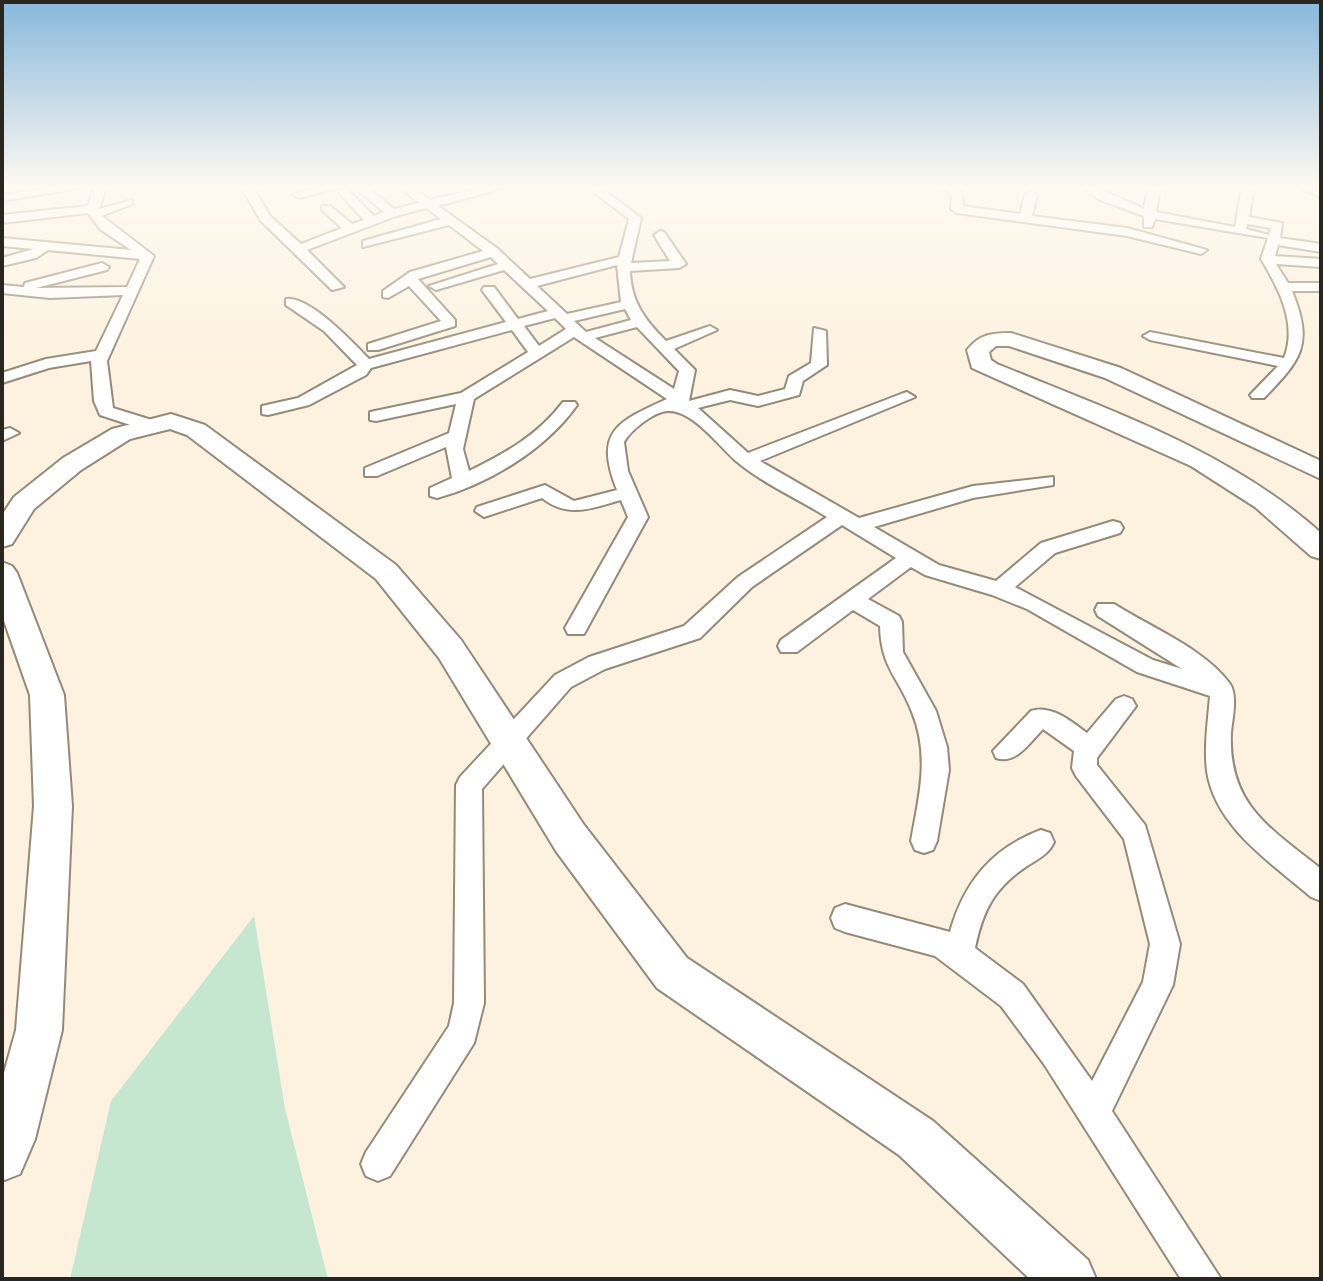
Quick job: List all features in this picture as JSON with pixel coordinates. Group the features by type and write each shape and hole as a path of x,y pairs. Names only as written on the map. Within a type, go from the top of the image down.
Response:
{"street":[{"path":"2,262 31,255 46,247"},
{"path":"55,247 148,256"},
{"path":"134,247 148,256"},
{"path":"297,247 337,287"},
{"path":"299,249 305,247"},
{"path":"485,247 569,325 684,404 746,460 847,522 932,570 999,589 1034,604 1145,666 1222,691"},
{"path":"627,247 622,264 626,305 687,370 684,404"},
{"path":"527,284 622,264 679,264 668,247"},
{"path":"1163,259 1169,247"},
{"path":"1189,247 1201,250"},
{"path":"1267,259 1273,247"},
{"path":"148,256 99,361 102,401 106,411 152,426"},
{"path":"388,294 410,279 500,258"},
{"path":"436,286 500,258"},
{"path":"1267,259 1321,263"},
{"path":"1258,395 1288,363 1295,350 1285,287 1267,259"},
{"path":"6,289 72,266"},
{"path":"6,289 102,267"},
{"path":"361,358 450,323 410,279"},
{"path":"1285,287 1321,287"},
{"path":"6,289 39,294 132,291"},
{"path":"489,290 536,352"},
{"path":"291,302 361,358"},
{"path":"376,416 466,397 536,352 569,325 626,305"},
{"path":"361,358 513,325 640,322"},
{"path":"664,347 710,330"},
{"path":"576,628 638,517 613,456 616,437 630,421 654,410 730,395 758,401 793,392 795,379 819,365 819,331"},
{"path":"1150,336 1288,363"},
{"path":"1321,471 1181,402 1098,368 1011,339 990,340 978,350 980,363 989,369 1165,444 1236,481 1321,549"},
{"path":"2,378 46,364 101,355"},
{"path":"268,410 303,402 360,372 361,358"},
{"path":"462,480 454,449 466,397"},
{"path":"746,460 907,397"},
{"path":"437,492 515,454 563,415 569,405"},
{"path":"2,537 24,503 72,464 121,434 171,421 196,430 386,572 450,649 570,838 672,973 916,1138 1069,1279"},
{"path":"371,472 457,436"},
{"path":"378,1164 463,1032 469,1003 469,785 563,681 597,663 692,632 745,582 847,522 1004,484 1047,481"},
{"path":"484,511 545,491 559,502 573,507 627,493"},
{"path":"999,589 1048,548 1113,528"},
{"path":"789,646 910,558"},
{"path":"2,573 47,695 53,806 39,1030 10,1139 2,1156"},
{"path":"851,599 891,622 892,652 928,723 936,770 924,841"},
{"path":"1106,610 1208,674 1222,691 1220,777 1229,797 1246,822 1321,887"},
{"path":"1094,1113 1158,985 1165,944 1136,834 1085,768 1084,755 1124,706"},
{"path":"1005,751 1039,718 1057,724 1089,749"},
{"path":"959,954 969,904 980,886 1000,868 1041,842"},
{"path":"845,918 918,935 959,954 1012,995 1094,1113 1202,1279"}],"green space":[{"path":"254,916 285,1109 328,1279 70,1279 111,1101"}]}
